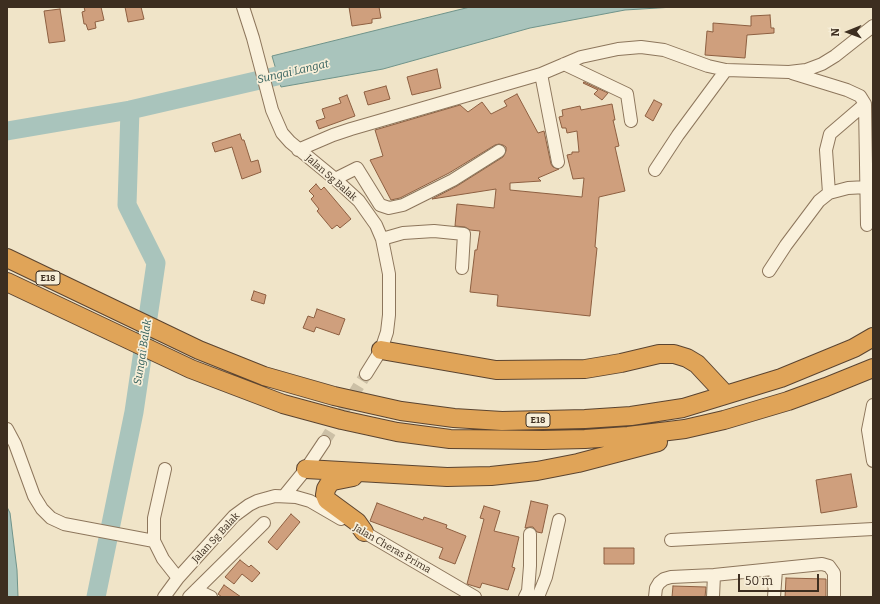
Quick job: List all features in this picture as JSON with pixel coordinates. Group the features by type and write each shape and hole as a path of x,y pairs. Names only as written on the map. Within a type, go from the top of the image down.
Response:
{"highway":[{"name":"E18","path":"7,258 199,350 264,376 334,396 401,411 454,418 502,420 585,419 631,416 683,408 781,378 854,348 873,338"},
{"name":"E18","path":"7,282 191,370 282,404 342,420 397,432 450,439 585,439 628,436 684,429 724,420 788,401 873,368"},
{"path":"381,350 496,370 585,369 621,363 659,354 674,354 687,358 697,364 725,394"},
{"path":"306,469 371,474 447,477 491,476 537,471 578,463 653,443 684,429"},
{"path":"364,532 357,522 327,500 325,495 326,489 333,481 371,474"}],"street":[{"name":"Jalan Sg Balak","path":"243,7 253,38 272,110 282,133 298,150 335,179 359,201 376,225 382,239 389,274 389,315 387,332 381,350 366,374"},
{"path":"298,150 333,135 352,129 541,74 581,57 618,49 641,47 664,50 708,66 726,70 789,72 806,70 822,64 835,56 873,26"},
{"path":"564,64 627,94 631,121"},
{"path":"655,170 678,135 726,70"},
{"path":"789,72 847,90 860,96 865,104 867,225"},
{"path":"541,74 558,162"},
{"path":"829,193 826,150 830,134 865,104"},
{"path":"335,179 357,168 380,205 389,208 402,205 453,180 499,151"},
{"path":"769,271 786,245 819,201 829,193 848,188 867,187"},
{"path":"382,239 403,233 434,231 464,234 462,268"},
{"path":"873,405 868,430 873,461"},
{"path":"7,429 15,444 34,496 42,509 51,518 64,524 154,541"},
{"path":"284,496 306,469 324,442"},
{"path":"165,469 154,518 154,541 163,559 178,578"},
{"path":"306,469 302,480 302,487 304,493 310,501"},
{"name":"Jalan Sg Balak","path":"164,597 178,578 234,516 249,505 266,498 284,496 296,497 310,501"},
{"name":"Jalan Cheras Prima","path":"310,501 475,597"},
{"path":"538,597 546,577 559,520"},
{"path":"192,594 264,523"},
{"path":"671,540 873,529"},
{"path":"525,597 528,591 530,566 530,534"},
{"path":"655,597 656,588 659,583 664,579 671,577 776,570 822,564 829,566 834,573 834,597"},
{"path":"774,597 776,570"},
{"path":"713,597 714,575"},
{"path":"192,594 211,597"}],"water":[{"path":"470,7 674,7 625,10 530,28 383,69 281,87 272,56"},
{"path":"7,507 10,513 17,570 18,597 7,597"}],"building":[{"path":"84,7 101,7 104,20 95,22 96,28 88,30 86,24 84,24 82,12 85,11"},
{"path":"125,7 141,7 144,19 128,22"},
{"path":"349,7 379,7 381,18 372,19 372,23 352,26"},
{"path":"60,9 65,41 49,43 44,11"},
{"path":"770,15 771,28 774,28 774,33 747,35 745,58 705,55 707,31 713,32 713,23 751,26 751,16"},
{"path":"437,69 441,88 412,95 407,77"},
{"path":"584,82 608,93 602,100 594,94 598,90 583,83"},
{"path":"386,86 390,99 368,105 364,92"},
{"path":"517,94 538,133 544,131 551,164 553,167 559,169 538,178 541,181 510,183 510,190 582,197 584,178 573,179 567,155 572,154 572,152 579,152 577,131 567,133 566,128 562,128 559,117 563,116 562,110 580,106 581,110 612,104 615,120 613,120 619,146 615,147 625,191 599,197 595,247 597,248 590,316 497,306 498,295 470,292 475,250 477,250 480,231 455,226 457,204 494,208 496,189 432,199 457,186 503,157 506,147 499,144 495,145 449,173 400,198 391,200 370,160 383,156 375,130 460,105 468,112 482,102 491,114 507,106 504,101"},
{"path":"347,95 355,116 319,129 316,121 325,118 322,109 341,103 339,98"},
{"path":"654,100 662,104 653,121 645,116"},
{"path":"240,134 242,140 244,140 251,162 258,160 261,172 242,179 232,147 215,152 212,143"},
{"path":"316,184 321,190 324,187 351,219 340,228 337,225 332,229 317,211 319,209 311,199 314,196 309,191"},
{"path":"254,291 266,295 264,304 251,300"},
{"path":"317,309 345,319 339,335 316,327 314,332 303,328 308,316 314,318"},
{"path":"851,474 857,507 821,513 816,480"},
{"path":"531,501 548,505 542,533 537,532 533,527 525,528"},
{"path":"377,503 423,520 424,517 447,525 446,528 466,536 455,564 439,558 443,548 370,521"},
{"path":"484,506 500,511 494,531 519,537 512,567 515,568 508,590 482,583 480,588 467,584 484,519 480,518"},
{"path":"291,514 300,522 277,550 268,542"},
{"path":"604,548 634,548 634,564 604,564"},
{"path":"240,560 249,567 251,565 260,573 252,582 242,574 234,584 225,577"},
{"path":"786,578 826,579 826,597 785,597"},
{"path":"224,585 241,597 222,597 218,594"},
{"path":"673,586 706,587 705,597 672,597"}],"waterway":[{"name":"Sungai Langat","path":"7,131 130,110 303,70"},
{"name":"Sungai Balak","path":"96,597 134,412 156,263 127,205 130,110"}],"tunnel":[{"path":"324,442 366,374"}]}
